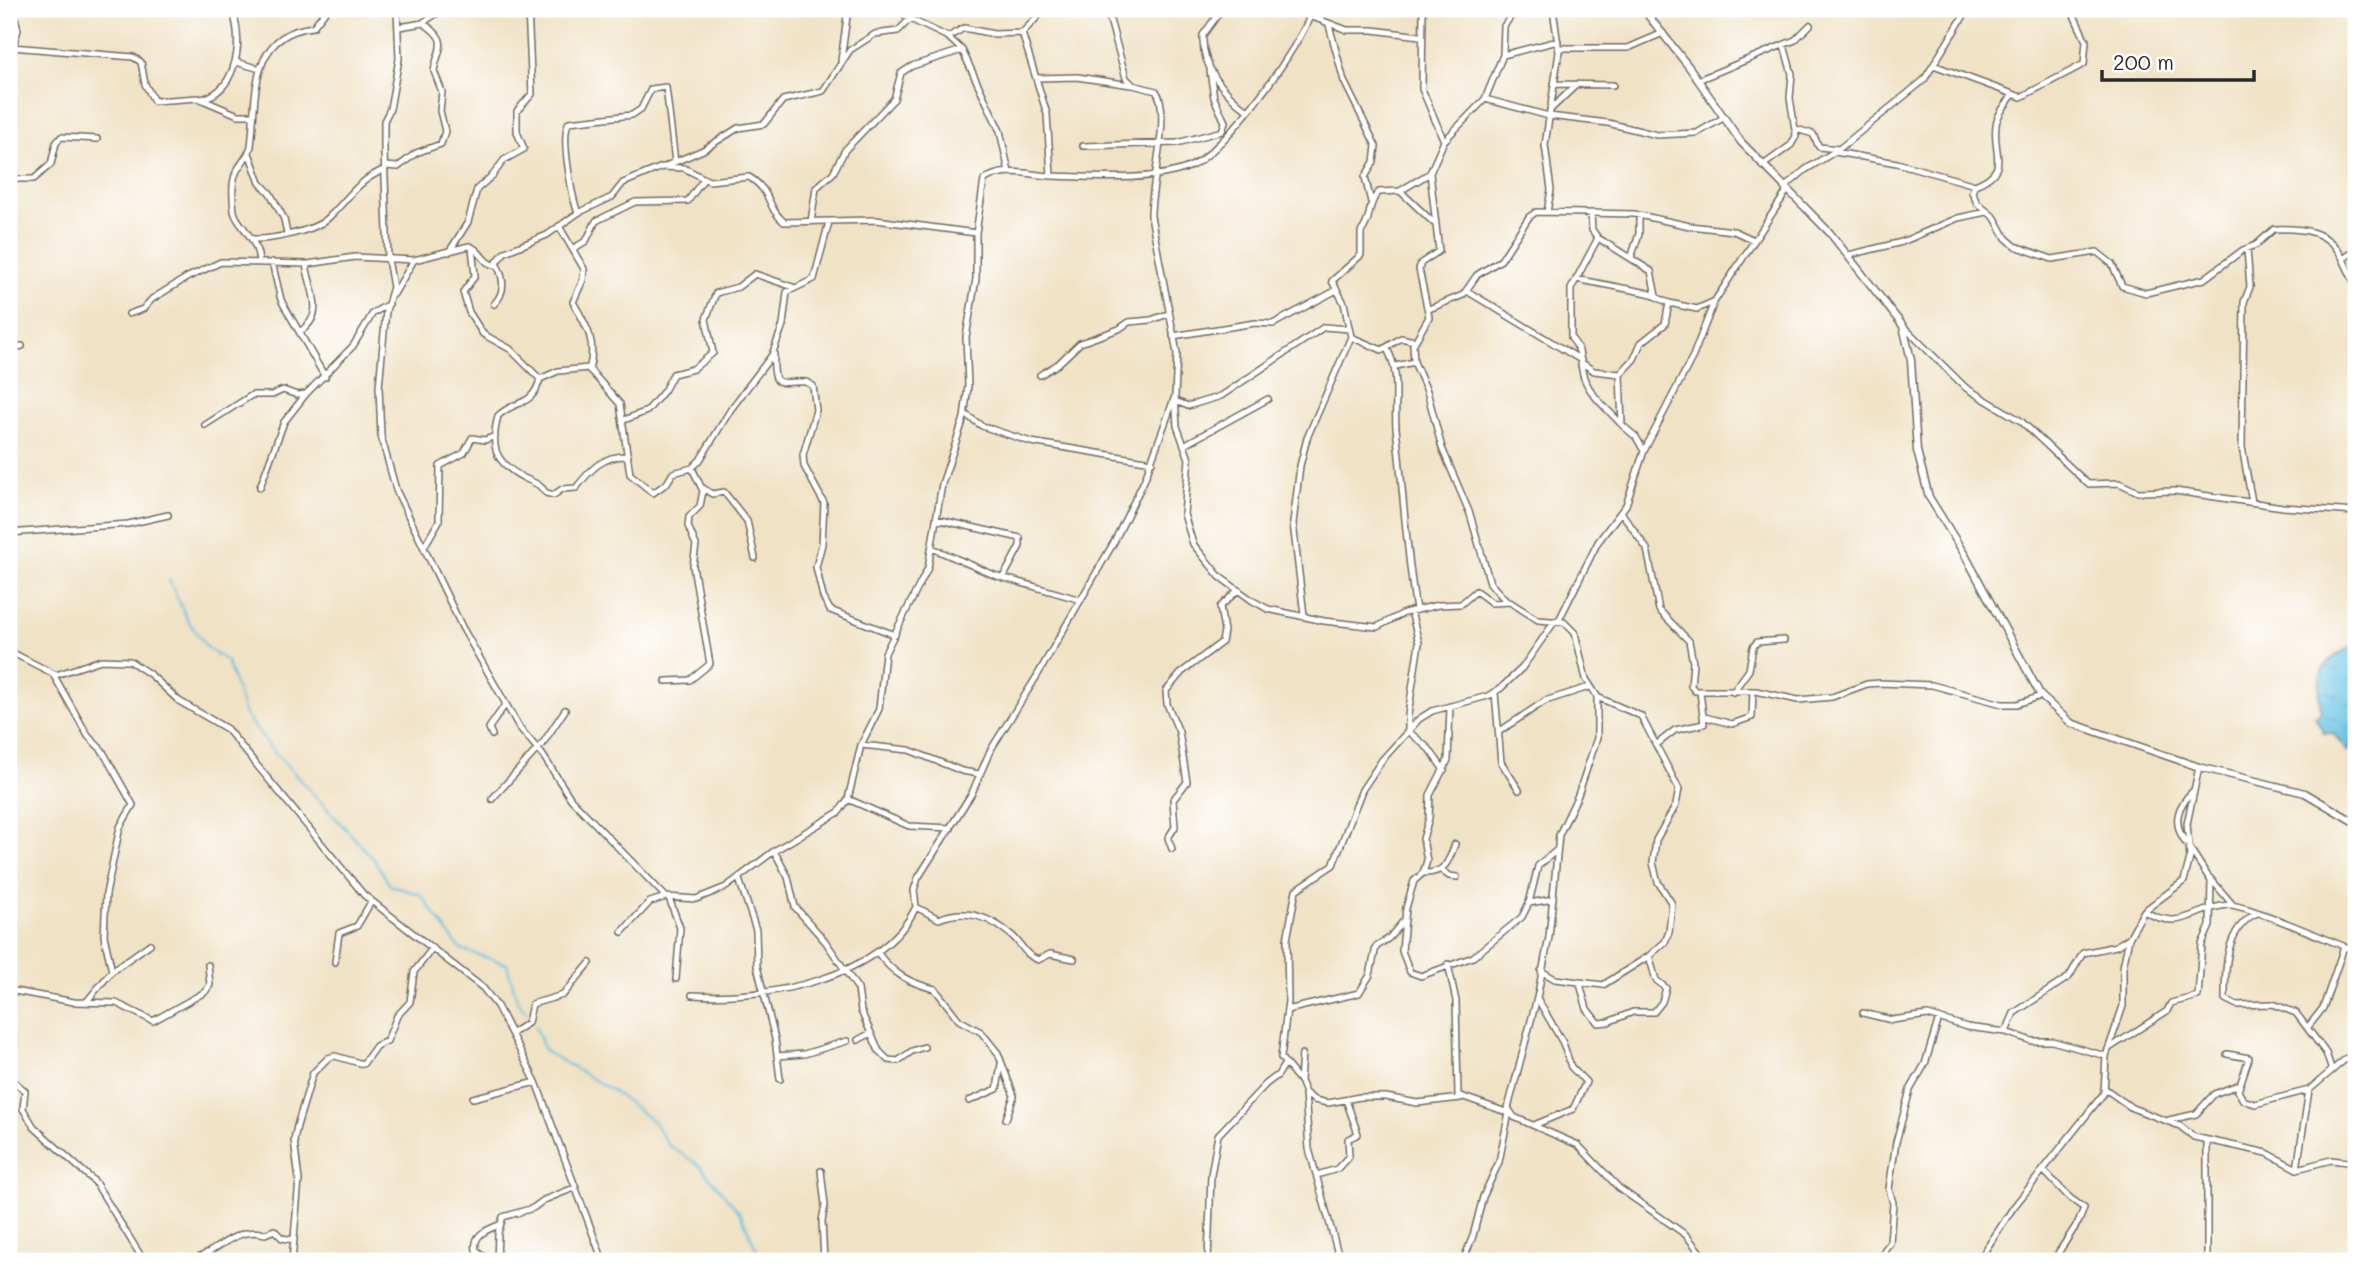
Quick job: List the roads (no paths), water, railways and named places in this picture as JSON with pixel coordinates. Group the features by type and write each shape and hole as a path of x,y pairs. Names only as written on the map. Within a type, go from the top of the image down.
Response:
{"street":[{"path":"9,58 18,30 13,9"},
{"path":"286,234 284,219 271,193 260,183 249,153 251,116 260,69 286,34 313,27 327,9"},
{"path":"392,296 388,259 384,121 390,109 398,63 397,9"},
{"path":"399,27 422,23 434,12 444,9"},
{"path":"449,253 468,222 477,189 493,175 504,160 524,149 517,132 517,113 519,105 532,94 528,9"},
{"path":"841,63 848,9"},
{"path":"898,9 910,19 948,37 962,50 1000,131 1009,172"},
{"path":"948,37 964,28 994,34 1022,33 1045,9"},
{"path":"1107,9 1121,68 1133,85"},
{"path":"1083,146 1181,142 1223,130 1225,122 1214,98 1203,35 1222,9"},
{"path":"1423,9 1420,36 1424,69 1422,92 1444,141"},
{"path":"1516,9 1504,26 1503,55 1485,99 1444,141 1430,173 1436,206 1434,223 1439,251 1421,263 1419,269 1429,309 1428,322 1414,341 1414,362 1427,391 1442,448 1470,514 1490,583 1507,601 1538,620 1567,623 1575,633 1590,687 1597,697 1641,716 1679,789 1676,805 1656,840 1653,863 1658,883 1672,904 1669,932 1664,942 1649,956 1603,985 1555,979 1541,971"},
{"path":"1547,212 1551,190 1545,145 1559,48 1553,9"},
{"path":"1707,1261 1686,1235 1619,1188 1578,1145 1514,1117 1509,1112 1461,1098 1418,1103 1386,1097 1328,1103 1314,1100 1306,1093 1300,1081 1284,1065 1280,1054 1287,1010 1286,948 1295,892 1306,881 1334,865 1362,790 1425,713 1495,692 1522,668 1557,621 1598,542 1621,512 1644,451 1693,356 1714,302 1786,190 1805,170 1837,150 1914,88 1936,66 1968,9"},
{"path":"1936,66 2012,96 2028,96 2053,78 2084,64 2086,41 2071,9"},
{"path":"1647,10 1723,118 1762,166 1849,255 1903,326 1966,388 2021,421 2086,483 2119,483 2138,492 2175,491 2356,512"},
{"path":"622,932 650,902 667,897 696,899 739,879 774,851 839,813 848,799 861,745 878,713 883,660 925,576 942,484 965,414 968,386 966,337 976,279 976,233 984,180 1009,172 1051,176 1154,175 1198,163 1247,110 1291,52 1311,12 1329,25 1347,30 1373,30 1420,36"},
{"path":"12,47 134,57 141,62 152,99 201,99 219,92 236,62 239,41 235,19"},
{"path":"472,247 493,266 505,252 543,237 578,214 612,197 623,183 703,150 738,128 764,124 783,100 823,92 850,50 870,36 898,31 910,19"},
{"path":"254,239 268,239 324,221 351,190 385,167 398,167 416,153 442,143 445,127 440,111 442,91 434,71 443,46 436,35 422,23"},
{"path":"1304,615 1293,523 1300,466 1309,433 1351,337 1344,303 1335,291 1332,281 1361,255 1361,232 1368,224 1371,205 1365,177 1374,162 1376,146 1344,81 1329,25"},
{"path":"1698,80 1784,45 1797,38 1810,25"},
{"path":"1022,33 1048,121 1051,176"},
{"path":"1559,48 1628,48 1663,33"},
{"path":"1503,55 1558,41"},
{"path":"1762,166 1791,145 1796,129 1790,97 1792,74 1784,45"},
{"path":"811,222 817,188 834,173 845,150 894,99 901,73 908,68 962,50"},
{"path":"236,62 260,69"},
{"path":"1210,71 1233,99 1247,110"},
{"path":"1037,78 1077,77 1133,85 1151,88 1160,96 1163,131 1154,175 1151,224 1178,363 1175,399 1177,426 1189,464 1183,506 1186,528 1203,560 1237,591 1263,607 1337,623 1377,627 1413,611 1460,605 1474,591 1492,603 1507,601"},
{"path":"1554,84 1613,85"},
{"path":"1550,113 1576,85"},
{"path":"578,214 572,197 565,134 569,122 629,116 641,109 651,89 666,87 675,162"},
{"path":"1796,129 1814,135 1819,147 1897,163 1975,185 1990,179 1998,166 1996,125 2012,96"},
{"path":"201,99 238,115 251,116"},
{"path":"1485,99 1608,123 1640,133 1674,136 1697,133 1723,118"},
{"path":"9,179 34,179 51,164 61,137 97,139"},
{"path":"249,153 234,179 234,209 236,216 254,239 259,262"},
{"path":"666,166 684,168 703,180 717,182 739,175 748,177 764,187 781,220 876,220 976,233"},
{"path":"1371,205 1379,192 1400,191 1430,173"},
{"path":"574,248 586,241 594,223 601,218 639,200 688,201 703,180"},
{"path":"1975,185 1973,197 1998,222 2009,242 2025,251 2061,260 2097,252 2112,264 2120,284 2140,293 2204,279 2256,245 2274,229 2307,229 2332,241 2356,286"},
{"path":"1400,191 1434,223"},
{"path":"1849,255 1902,242 1958,218 1987,212"},
{"path":"1429,309 1457,299 1467,291 1479,273 1501,260 1532,213 1639,215 1690,226 1734,230 1754,240"},
{"path":"1591,214 1592,230 1598,237 1651,271 1656,296"},
{"path":"1631,258 1639,237 1639,215"},
{"path":"624,421 647,411 664,391 673,374 693,369 713,353 705,325 716,293 738,287 755,274 793,286 814,279 829,222"},
{"path":"559,226 574,248 584,274 573,302 590,333 594,352 589,370"},
{"path":"1598,237 1571,292 1571,338 1580,347 1586,381 1596,399 1636,437 1644,451"},
{"path":"129,314 143,309 157,296 210,266 225,262 306,264 355,257 414,260 472,247"},
{"path":"472,247 475,276 463,292 469,312 483,334 510,349 540,379"},
{"path":"2247,249 2250,287 2244,302 2242,447 2252,502"},
{"path":"2343,258 2356,250"},
{"path":"414,260 388,304 379,387 381,436 398,497 462,627 505,705 571,799 667,897 680,928 676,979"},
{"path":"272,262 281,300 325,377"},
{"path":"494,304 503,289 503,277 496,263"},
{"path":"301,331 311,323 315,310 314,289 306,264"},
{"path":"1576,279 1656,296 1668,303 1697,309 1714,302"},
{"path":"540,379 558,371 572,372 583,367 589,370 617,400 624,421 630,474 651,492 660,489 676,471 692,468 711,446 731,409 774,351 783,325 786,296 793,286"},
{"path":"1173,336 1255,323 1273,324 1335,291"},
{"path":"1467,291 1594,371 1620,374"},
{"path":"1622,425 1620,374 1634,359 1640,343 1665,324 1668,303"},
{"path":"260,487 279,430 306,394 353,345 373,313 388,304"},
{"path":"1040,375 1060,363 1080,343 1129,323 1152,320 1168,314"},
{"path":"1903,326 1911,360 1917,451 1929,497 1965,555 2041,696 2071,723 2199,767 2305,793 2356,823"},
{"path":"1175,399 1188,406 1221,396 1324,327 1349,329"},
{"path":"1351,337 1377,349 1387,349 1401,338 1414,341"},
{"path":"9,349 22,346"},
{"path":"1387,349 1396,366 1395,398 1402,506 1419,643 1408,731 1429,749 1444,770"},
{"path":"774,351 774,366 779,382 785,385 806,382 814,390 816,410 804,443 803,455 804,466 824,503 822,544 816,567 823,597 830,610 895,635"},
{"path":"1396,366 1414,362"},
{"path":"540,379 538,388 522,405 501,412 494,451 501,461 526,480 537,482 549,495 562,489 576,488 587,471 602,461 628,456"},
{"path":"205,425 252,395 272,395 283,390 297,395 306,394"},
{"path":"692,995 762,994 846,969 877,952 897,934 916,907 914,887 951,828 979,774 1122,527 1152,462 1175,399"},
{"path":"1184,445 1268,399"},
{"path":"965,414 982,426 1031,442 1152,462"},
{"path":"424,547 439,521 437,493 440,466 464,453 472,438 487,440 495,436"},
{"path":"692,468 703,488 713,494 724,492 744,517 755,558"},
{"path":"666,681 690,680 710,666 700,619 698,584 693,569 696,545 688,526 689,517 701,503 703,488"},
{"path":"1621,512 1647,549 1657,605 1689,641 1693,663 1691,686 1700,692 1753,691 1799,700 1832,697 1880,682 1932,685 2002,704 2041,696"},
{"path":"9,533 128,524 167,515"},
{"path":"936,519 1020,538 1020,546 1003,578"},
{"path":"932,548 1003,578 1082,600"},
{"path":"1172,849 1168,838 1175,827 1173,802 1187,782 1179,732 1167,704 1166,691 1181,672 1222,642 1224,631 1220,607 1237,591"},
{"path":"1733,692 1749,670 1753,648 1758,642 1784,640"},
{"path":"9,651 53,674 88,736 102,750 133,805 120,827 106,894 104,936 112,971"},
{"path":"53,674 101,660 122,659 138,664 179,701 236,736 309,831 371,902 483,988 512,1033 536,1082 603,1261"},
{"path":"1500,731 1545,701 1590,687"},
{"path":"1705,717 1732,724 1752,717 1753,691"},
{"path":"1495,692 1502,766 1519,790"},
{"path":"1656,745 1675,730 1702,726 1705,717 1700,692"},
{"path":"1463,1261 1483,1198 1499,1162 1509,1112 1508,1104 1537,998 1553,899 1559,835 1596,741 1597,697"},
{"path":"492,735 489,728 505,705"},
{"path":"1450,706 1448,760 1430,795 1429,818 1423,839 1427,861 1423,873 1414,881 1405,919 1402,951 1410,972 1421,976 1479,953 1522,917 1529,903 1538,866 1557,850"},
{"path":"492,799 537,749 565,710"},
{"path":"861,745 909,750 962,771 979,774"},
{"path":"1983,1261 2013,1208 2104,1088 2107,1052 2123,1006 2123,967 2129,938 2144,911 2183,881 2190,858 2188,846 2193,790 2199,767"},
{"path":"2193,790 2180,807 2176,821 2188,846 2233,905"},
{"path":"848,799 909,826 951,828"},
{"path":"1423,873 1441,870 1449,861 1455,844"},
{"path":"774,851 788,877 795,906 846,969 859,992 861,1011 879,1051 891,1062 898,1062 912,1051 923,1047"},
{"path":"1441,870 1449,876 1457,877"},
{"path":"1863,1013 1892,1020 1921,1014 1969,1028 2006,1032 2025,1040 2052,1041 2107,1052 2167,1011 2172,1003 2198,996 2197,975 2202,942 2209,928 2210,878"},
{"path":"739,879 756,930 757,966 780,1079"},
{"path":"1529,903 1553,899"},
{"path":"335,962 339,933 357,926 371,902"},
{"path":"2144,911 2164,920 2196,916 2233,905 2356,951"},
{"path":"916,907 939,919 954,913 976,914 1009,933 1026,953 1038,960 1050,954 1074,959"},
{"path":"2257,913 2246,919 2230,941 2225,999 2237,1005 2281,1005 2296,1013 2326,1053 2332,1071"},
{"path":"1287,1010 1359,993 1370,975 1376,947 1388,939 1405,919"},
{"path":"2006,1032 2014,1013 2069,977 2083,953 2116,946 2129,938"},
{"path":"87,1000 112,971 150,944"},
{"path":"2308,1027 2323,1008 2344,947"},
{"path":"292,1261 299,1180 294,1140 311,1076 321,1063 335,1056 358,1064 366,1062 376,1046 387,1041 397,1016 410,1002 416,969 431,950"},
{"path":"877,952 897,975 939,992 959,1020 989,1041 1001,1060 1014,1096 1006,1119"},
{"path":"1580,984 1587,1009 1598,1023 1608,1022 1628,1013 1654,1012 1662,1002 1666,988 1656,980 1649,956"},
{"path":"512,1033 528,1023 532,1004 563,995 590,963"},
{"path":"1448,964 1456,1001 1458,1093 1461,1098"},
{"path":"9,990 74,1002 87,1000 116,1003 145,1019 156,1020 205,992 210,985 208,965"},
{"path":"1534,1125 1573,1109 1586,1083 1580,1072 1571,1067 1563,1043 1537,998"},
{"path":"1881,1261 1891,1238 1893,1203 1889,1191 1896,1142 1910,1090 1925,1064 1939,1018"},
{"path":"858,1040 871,1033"},
{"path":"777,1056 804,1054 847,1041"},
{"path":"2227,1054 2249,1058 2246,1072 2239,1084 2240,1096 2251,1104 2309,1090 2356,1050"},
{"path":"1300,1081 1302,1054"},
{"path":"969,1101 997,1089 1001,1060"},
{"path":"1208,1261 1211,1175 1217,1135 1278,1075 1284,1065"},
{"path":"9,1077 24,1091 23,1109 37,1131 95,1182 144,1261"},
{"path":"473,1098 536,1082"},
{"path":"2162,1120 2196,1114 2214,1094 2239,1084"},
{"path":"2104,1088 2133,1108 2180,1126 2194,1137 2207,1142 2267,1153 2297,1169 2331,1160 2356,1163"},
{"path":"2297,1169 2309,1090"},
{"path":"1306,1093 1307,1138 1340,1261"},
{"path":"1317,1175 1337,1169 1349,1156 1348,1139 1357,1134 1346,1100"},
{"path":"2207,1142 2207,1261"},
{"path":"2043,1170 2070,1198 2084,1208 2079,1221 2053,1261"},
{"path":"821,1171 825,1205 822,1221 824,1261"},
{"path":"490,1261 476,1250 475,1245 482,1232 499,1224 505,1216 533,1208 574,1188"},
{"path":"497,1261 499,1224"},
{"path":"191,1261 213,1252 231,1238 245,1232 257,1230 265,1234 274,1230 282,1238 294,1240"},
{"path":"1927,1261 2043,1261"}],"water":[{"path":"2356,644 2356,746 2351,746 2348,752 2333,733 2324,733 2315,716 2321,712 2320,686 2323,670 2334,657"}],"waterway":[{"path":"169,580 188,621 208,649 227,661 245,715 274,752 373,858 390,885 421,895 460,949 507,964 517,1000 527,1013"},
{"path":"535,1026 545,1051 611,1090 653,1121 668,1145 699,1165 740,1213 762,1261"}]}
